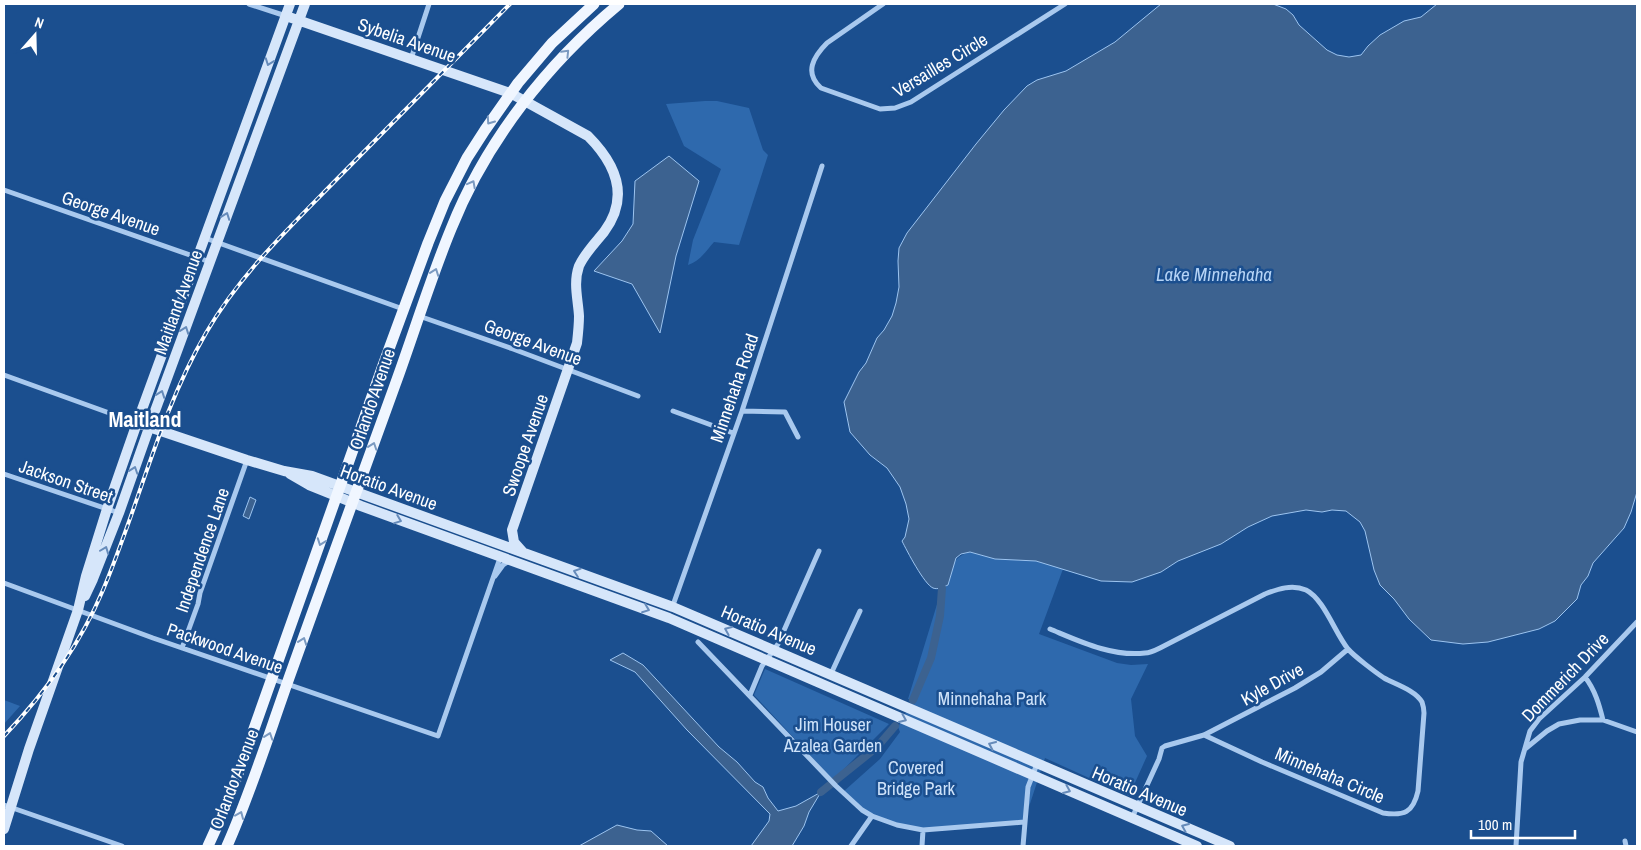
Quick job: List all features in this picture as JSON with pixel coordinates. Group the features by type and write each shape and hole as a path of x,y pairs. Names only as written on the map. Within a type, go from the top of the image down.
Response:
{"main road":[{"name":"Maitland Avenue","path":"4,829 7,806 78,610 86,576 107,509 290,4"},
{"name":"Maitland Avenue","path":"78,610 94,579 119,513 305,4"},
{"name":"Orlando Avenue","path":"208,846 228,802 436,221 467,158 510,93 552,43 594,4"},
{"name":"Orlando Avenue","path":"227,846 247,798 419,316 459,210 480,169 524,101 564,55 619,4"},
{"name":"Sybelia Avenue","path":"286,16 510,93 524,101"},
{"name":"Swoope Avenue","path":"512,530 577,343 576,282 579,266 587,252 605,231 613,218 618,197 618,187 610,164 598,146 588,136 524,101"},
{"name":"Horatio Avenue","path":"137,423 247,460 284,471 312,476 339,491 505,559 669,618 1197,846"},
{"name":"Horatio Avenue","path":"355,497 522,552 673,607 1230,846"},
{"path":"492,542 502,538 512,530 514,542 522,552"},
{"path":"505,559 508,553 522,552"}],"street":[{"name":"Sybelia Avenue","path":"249,4 286,16"},
{"path":"411,59 429,4"},
{"name":"Versailles Circle","path":"883,4 826,43 819,50 811,72 814,82 821,88 880,109 895,108 911,102 1065,4"},
{"name":"Minnehaha Road","path":"669,618 742,411 822,166"},
{"name":"George Avenue","path":"4,190 210,262"},
{"path":"204,238 403,310"},
{"name":"George Avenue","path":"419,316 638,396"},
{"path":"161,357 173,361"},
{"name":"Horatio Avenue","path":"4,375 137,423"},
{"path":"673,411 733,433"},
{"path":"742,411 785,412 798,437"},
{"name":"Independence Lane","path":"182,648 247,460"},
{"name":"Jackson Street","path":"4,474 119,513"},
{"path":"750,695 766,660 778,644 819,551"},
{"path":"492,581 505,559"},
{"path":"492,581 503,566 505,559"},
{"name":"Packwood Avenue","path":"4,583 182,648 438,736 492,581"},
{"name":"Minnehaha Circle","path":"1050,629 1096,647 1120,652 1146,653 1160,648 1280,588 1300,588 1308,591 1319,602 1348,649 1381,676 1415,694 1422,702 1424,713 1416,800 1410,810 1398,815 1383,813 1262,762 1204,735"},
{"path":"826,686 860,611"},
{"name":"Dommerich Drive","path":"1516,846 1519,778 1524,749 1530,731 1539,719 1585,677 1637,622"},
{"path":"1631,630 1637,628"},
{"path":"698,642 819,770 862,810 872,816 897,825 923,830 1024,822"},
{"name":"Kyle Drive","path":"1204,735 1321,672 1348,649"},
{"path":"1585,677 1592,686 1603,720"},
{"path":"1524,749 1559,724 1580,720 1603,720 1637,732"},
{"path":"1131,818 1159,759 1162,748 1204,735"},
{"path":"1023,846 1028,788 1037,764"},
{"path":"7,806 122,846"},
{"path":"851,846 872,816"},
{"path":"922,846 923,830"}],"green space":[{"path":"717,101 749,108 763,150 768,155 739,245 714,242 699,258 688,265 693,240 721,169 684,146 666,104"},
{"name":"Minnehaha Park","path":"970,552 995,559 1036,561 1063,569 1039,634 1117,663 1131,665 1148,664 1131,699 1135,736 1147,756 1129,796 1045,758 1024,822 923,830 872,816 843,792 880,759 900,732 898,727 913,700 908,699 942,588 948,585 954,565 959,557"},
{"name":"Jim Houser Azalea Garden","path":"765,669 889,724 833,780 754,695"},
{"path":"4,700 20,706 4,724"}],"water":[{"name":"Lake Minnehaha","path":"1161,4 1273,4 1286,9 1293,15 1299,25 1327,50 1337,55 1349,57 1361,55 1380,35 1404,21 1421,17 1437,4 1637,4 1637,492 1624,528 1593,563 1588,576 1581,585 1577,599 1555,621 1539,629 1488,642 1463,644 1431,640 1409,619 1394,599 1380,585 1374,570 1365,531 1360,522 1346,511 1332,510 1322,512 1306,510 1272,516 1248,527 1221,544 1178,561 1161,572 1132,582 1101,581 1036,561 995,559 970,552 961,554 956,558 948,585 933,588 921,574 902,541 905,537 909,519 900,487 887,468 870,455 850,432 844,402 859,372 866,363 877,338 892,316 899,287 899,248 907,233 976,144 1027,86 1037,80 1066,71 1115,42"},
{"path":"669,156 699,181 676,256 660,333 632,284 594,271 622,241 633,224 635,181"},
{"path":"250,497 256,500 249,519 243,516"},
{"path":"623,653 643,665 719,747 737,762 755,782 763,787 768,798 778,811 796,806 821,792 792,846 751,846 769,821 770,814 687,730 635,672 610,660"},
{"path":"617,825 651,831 668,846 579,846"}],"waterway":[{"path":"913,700 931,658 940,616 942,588"},
{"path":"821,792 877,747 895,726"}],"railway":[{"path":"4,736 34,703 60,668 84,630 116,558 175,395 219,311 250,271 284,233 510,4"}],"district":[{"name":"Maitland","path":"145,419"}],"park label":[{"name":"Covered Bridge Park","path":"916,778"}]}
